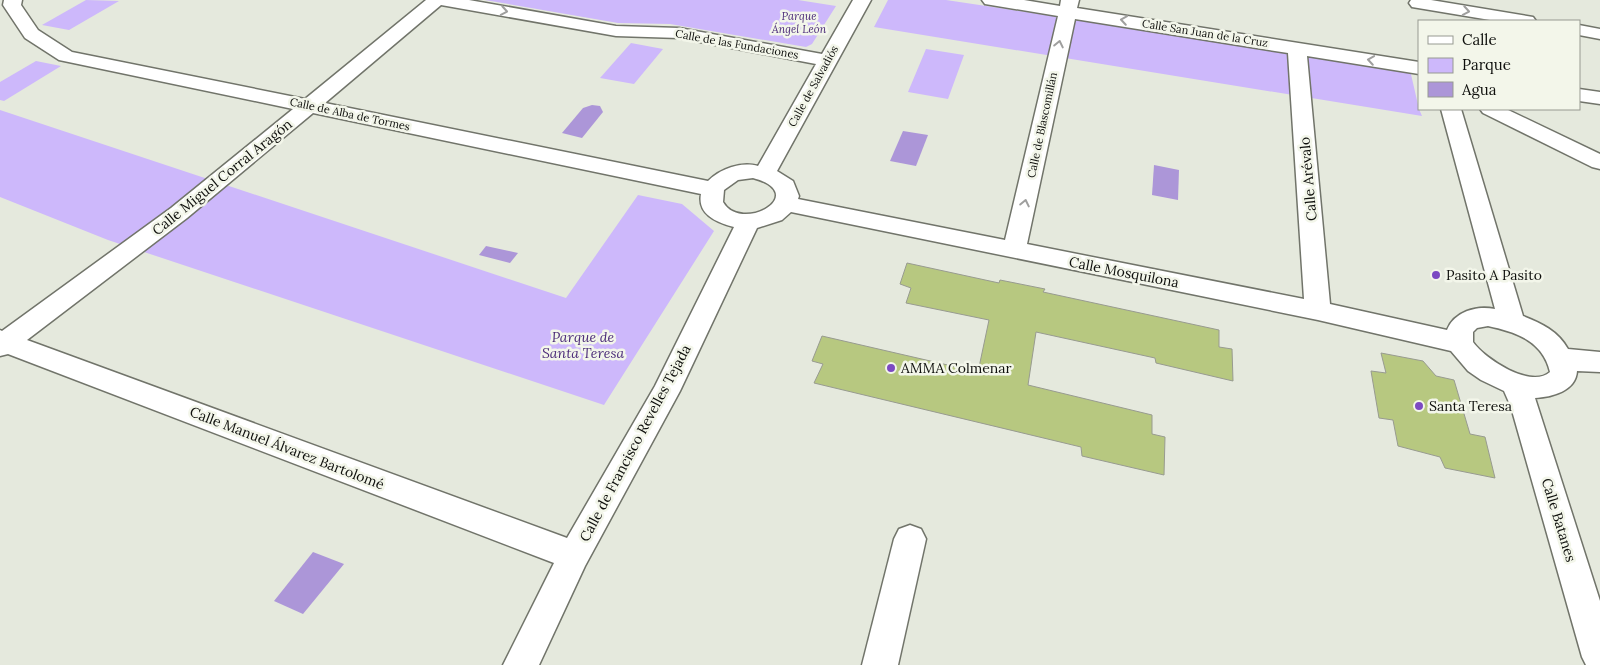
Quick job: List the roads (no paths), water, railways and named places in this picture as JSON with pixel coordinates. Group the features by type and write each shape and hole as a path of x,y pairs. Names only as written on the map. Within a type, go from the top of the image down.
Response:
{"street":[{"name":"Calle de Alba de Tormes","path":"13,0 12,5 31,34 66,56 712,188"},
{"name":"Calle Miguel Corral Aragón","path":"2,343 179,213 438,0"},
{"name":"Calle de las Fundaciones","path":"438,0 616,31 679,33 828,61"},
{"name":"Calle de Salvadiós","path":"765,173 862,0"},
{"name":"Calle San Juan de la Cruz","path":"991,0 1069,5 1297,48 1418,68"},
{"path":"1424,20 1417,1 1522,20"},
{"name":"Calle de Blascomillán","path":"1014,250 1069,5"},
{"path":"1580,30 1600,34"},
{"name":"Calle Arévalo","path":"1297,48 1318,311"},
{"path":"1580,95 1600,98"},
{"path":"1451,110 1511,321"},
{"path":"1492,110 1600,162"},
{"path":"740,172 765,173 783,182 788,189 789,197 786,204 772,216 749,221 737,220 717,211 711,204 712,188 724,178 740,172"},
{"name":"Calle Mosquilona","path":"786,204 1318,311 1460,344"},
{"name":"Calle de Francisco Revelles Tejada","path":"521,665 574,556 666,391 749,221"},
{"path":"1488,317 1511,321 1533,330 1551,344 1562,359 1564,373 1556,383 1538,387 1515,384 1491,374 1472,359 1460,344 1460,329 1470,320 1488,317"},
{"name":"Calle Manuel Álvarez Bartolomé","path":"2,343 574,556"},
{"path":"1562,359 1600,362"},
{"name":"Calle Batanes","path":"1515,384 1525,407 1600,657"},
{"path":"880,665 910,539"}],"water":[{"path":"592,105 600,106 603,112 582,138 562,133 583,108"},
{"path":"903,131 928,135 916,166 890,161"},
{"path":"1154,165 1179,170 1178,200 1152,195"},
{"path":"486,246 518,253 510,263 479,255"},
{"path":"313,552 344,564 303,614 274,601"}],"place":[{"name":"Pasito A Pasito","path":"1436,275"},
{"name":"AMMA Colmenar","path":"891,368"},
{"name":"Santa Teresa","path":"1419,406"}],"park label":[{"name":"Parque Ángel León","path":"799,22"},
{"name":"Parque de Santa Teresa","path":"583,346"}]}
